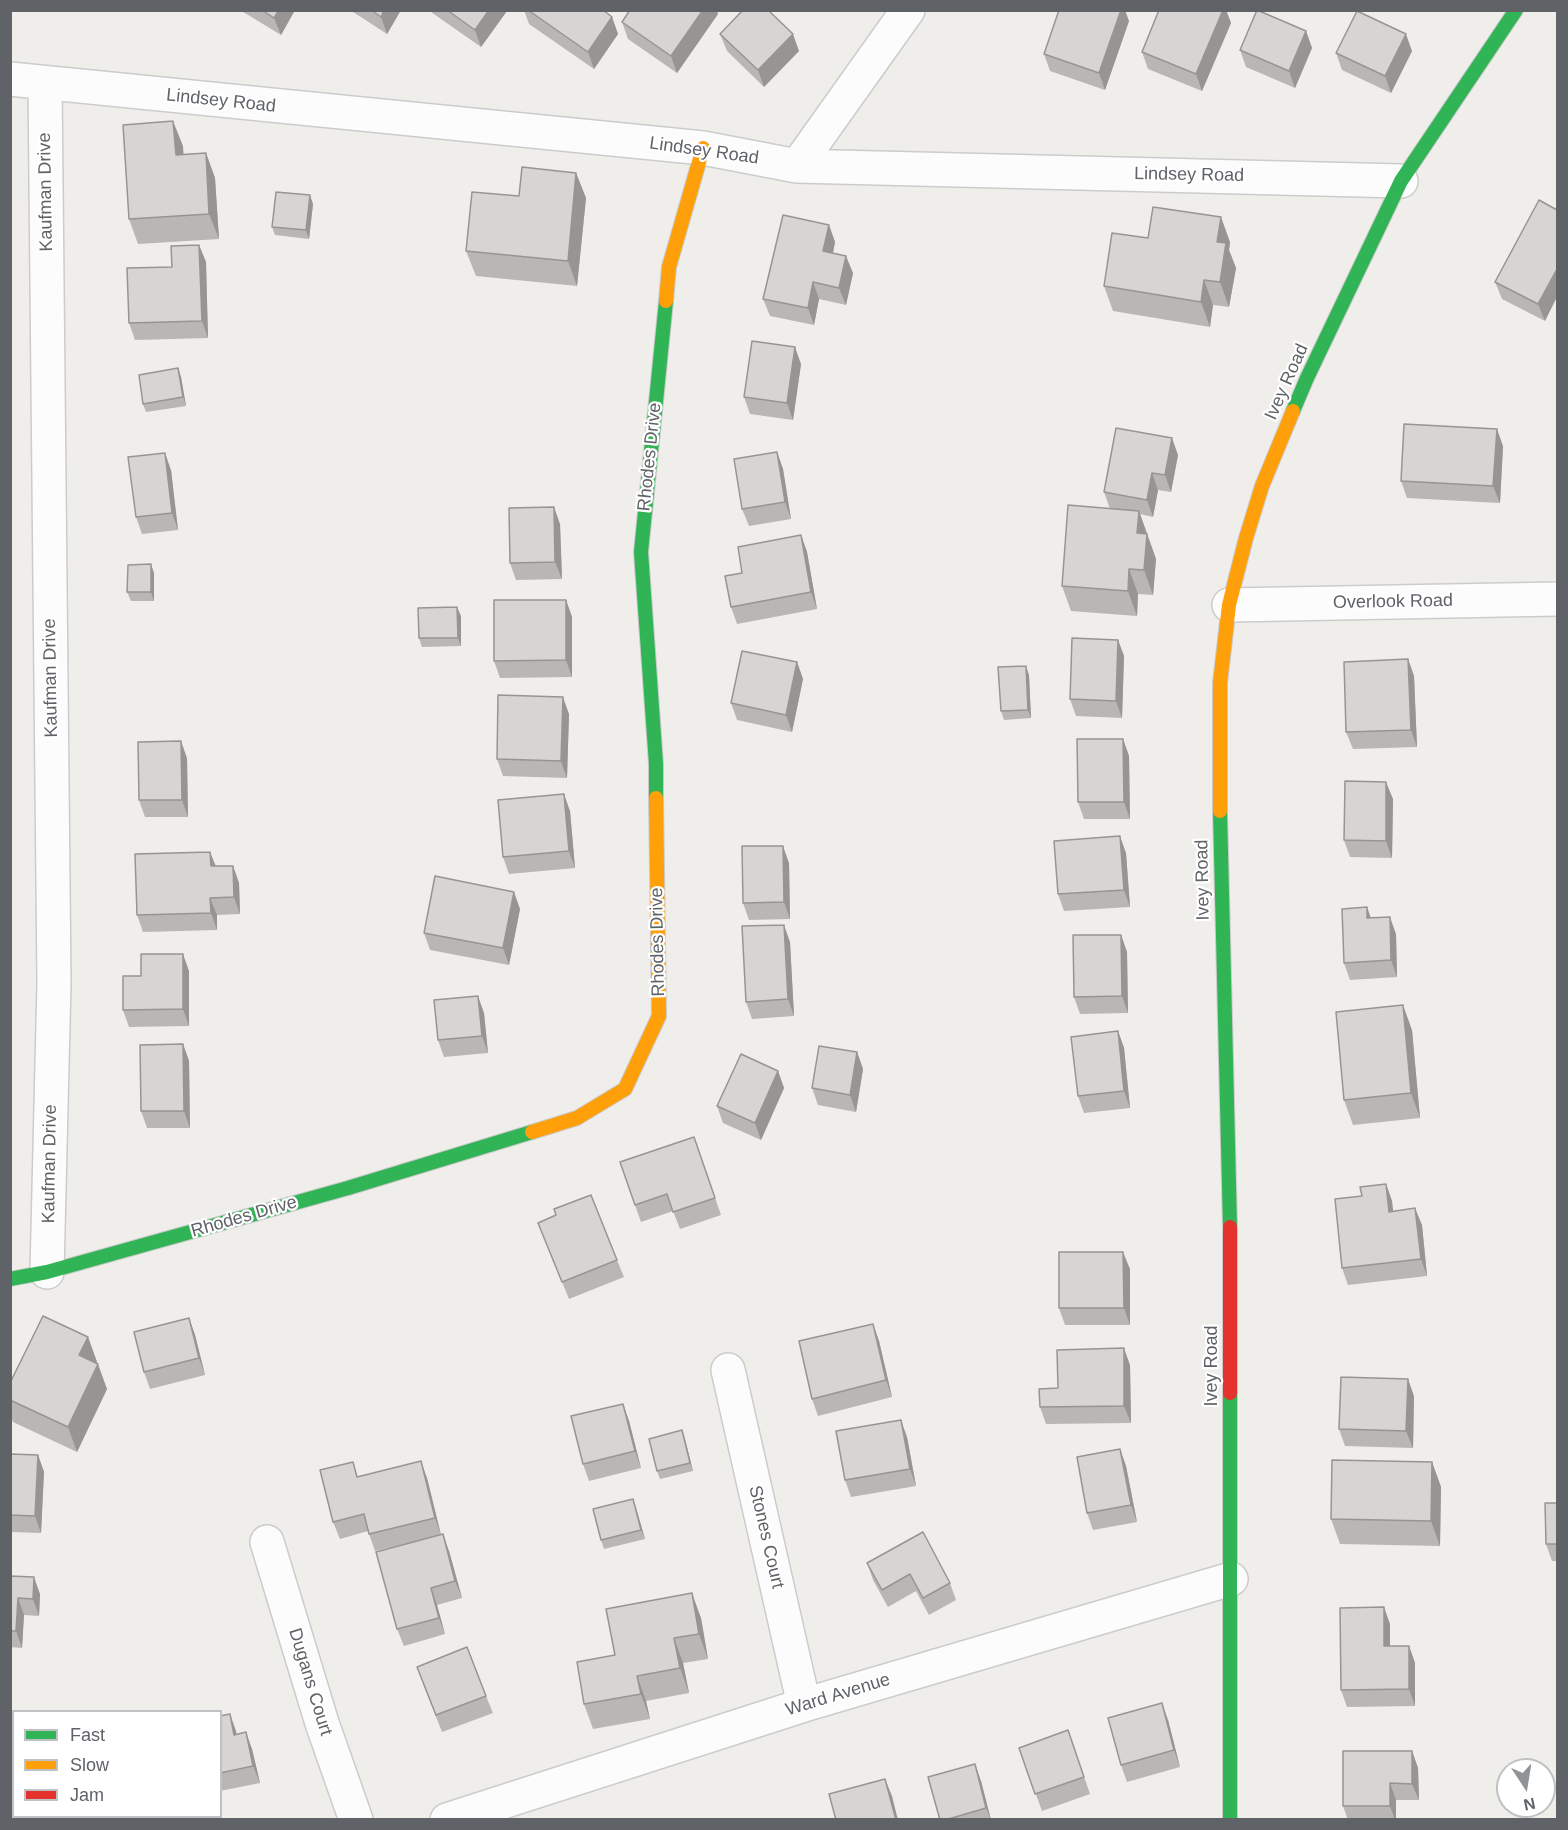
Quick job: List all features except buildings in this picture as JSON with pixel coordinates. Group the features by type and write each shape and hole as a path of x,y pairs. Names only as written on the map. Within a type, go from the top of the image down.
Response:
{"street":[{"path":"797,166 908,10"},
{"name":"Ivey Road","path":"1230,1820 1230,1189 1220,840 1220,683 1229,605 1262,486 1307,378 1401,180 1516,10"},
{"name":"Lindsey Road","path":"10,79 703,148 797,166 1401,180"},
{"name":"Kaufman Drive","path":"45,83 54,971 47,1272"},
{"name":"Rhodes Drive","path":"10,1279 47,1272 348,1188 577,1118 625,1089 659,1016 656,764 641,552 669,267 703,148"},
{"name":"Overlook Road","path":"1229,605 1557,599"},
{"name":"Stones Court","path":"728,1370 804,1705"},
{"name":"Dugans Court","path":"267,1542 322,1723 356,1820"},
{"name":"Ward Avenue","path":"447,1820 804,1705 1231,1579"}],"traffic: fast":[{"path":"1293,411 1401,181 1516,10"},
{"path":"656,798 656,764 641,552 666,301"},
{"path":"1220,811 1230,1227"},
{"path":"10,1279 47,1272 348,1188 532,1132"},
{"path":"1230,1393 1230,1820"}],"traffic: slow":[{"path":"666,301 669,267 703,148"},
{"path":"1220,811 1220,683 1229,605 1262,486 1293,411"},
{"path":"532,1132 577,1118 625,1089 659,1016 656,798"}],"traffic: jam":[{"path":"1230,1227 1230,1393"}]}
